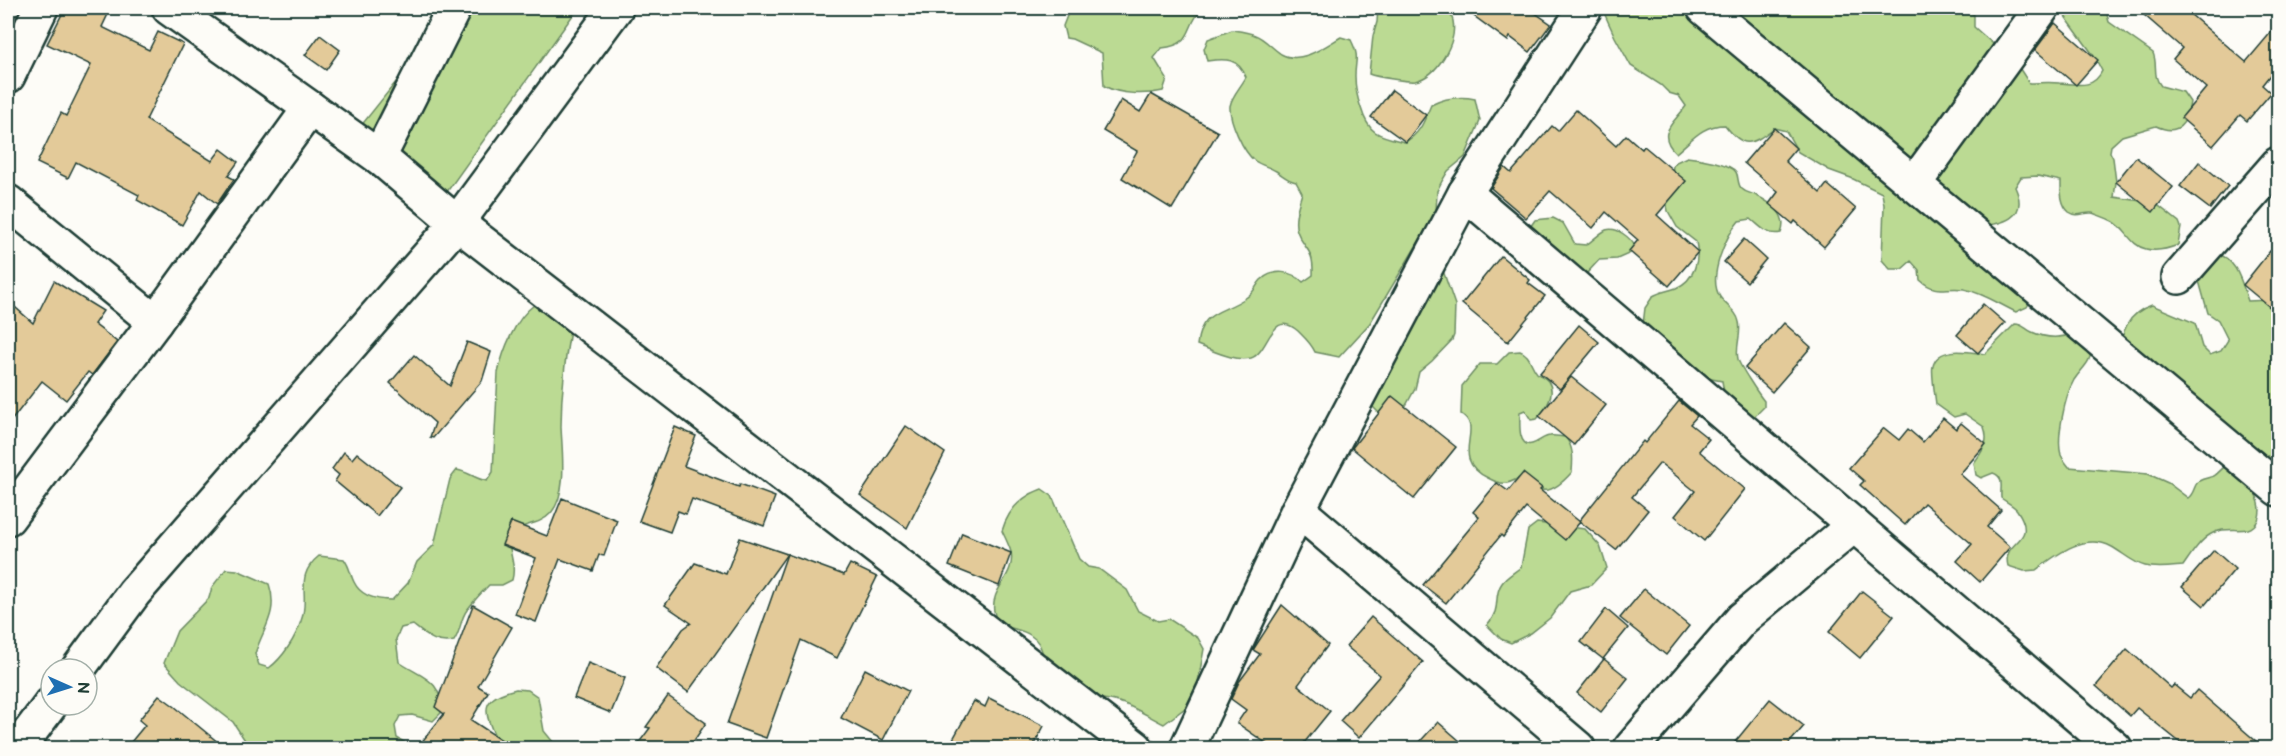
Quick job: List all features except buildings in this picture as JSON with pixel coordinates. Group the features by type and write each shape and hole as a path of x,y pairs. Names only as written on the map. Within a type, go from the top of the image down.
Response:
{"street":[{"path":"8,76 41,8"},
{"path":"170,8 379,157 457,223 1136,748"},
{"path":"379,157 454,8"},
{"path":"87,657 134,594 457,223 616,8"},
{"path":"1187,748 1298,510 1465,193 1584,8"},
{"path":"1704,8 2278,489"},
{"path":"1914,184 2042,8"},
{"path":"8,518 155,322 310,108"},
{"path":"2179,277 2278,164"},
{"path":"1465,193 2115,748"},
{"path":"8,202 155,322"},
{"path":"1298,510 1578,748"},
{"path":"1630,748 1742,620 1854,525"},
{"path":"18,748 41,717"}],"green space":[{"path":"1932,7 1967,8 1974,15 1974,27 2018,66 2029,83 2078,85 2094,81 2102,71 2094,56 2059,8 2102,8 2106,11 2109,22 2153,53 2157,78 2161,86 2183,92 2190,102 2187,117 2176,129 2170,130 2156,126 2122,136 2111,146 2110,152 2116,182 2114,197 2155,203 2179,222 2181,227 2178,245 2158,250 2141,247 2112,221 2092,213 2078,215 2069,212 2063,201 2061,181 2038,176 2021,177 2015,187 2019,198 2016,213 2004,221 1977,227 2033,296 2027,307 2016,312 1971,291 1957,288 1936,289 1926,285 1920,280 1919,270 1911,261 1902,269 1890,269 1882,260 1884,205 1882,193 1829,170 1798,152 1786,131 1774,128 1748,142 1737,138 1725,125 1717,126 1704,130 1676,153 1667,140 1667,134 1672,123 1686,106 1679,96 1669,93 1661,85 1631,66 1605,15 1606,8 1897,8 1912,14"},
{"path":"455,8 578,8 444,196 356,132"},
{"path":"1070,8 1203,8 1193,21 1185,38 1180,43 1162,48 1154,58 1167,79 1163,91 1141,94 1125,93 1104,86 1102,53 1066,38 1063,26"},
{"path":"1378,8 1448,8 1453,21 1449,48 1438,65 1423,78 1412,81 1369,74"},
{"path":"1232,30 1258,36 1281,54 1289,57 1304,56 1320,50 1341,37 1351,40 1356,55 1356,92 1364,117 1376,133 1388,138 1405,142 1415,135 1431,105 1453,98 1475,99 1480,121 1465,157 1448,171 1437,191 1436,213 1370,323 1339,357 1315,352 1298,331 1289,325 1282,324 1251,358 1230,357 1197,345 1199,333 1208,318 1250,295 1266,276 1283,272 1294,275 1303,282 1313,275 1312,259 1296,227 1302,193 1296,182 1250,157 1234,127 1230,106 1246,77 1239,66 1231,61 1207,61 1204,49 1208,39"},
{"path":"1687,157 1733,169 1742,189 1772,205 1782,220 1781,233 1776,234 1764,230 1751,219 1739,221 1724,246 1717,268 1717,289 1720,297 1734,312 1739,322 1738,359 1764,401 1764,407 1747,424 1725,398 1722,381 1706,378 1643,325 1645,308 1653,296 1676,288 1688,280 1695,268 1696,242 1677,227 1667,206 1673,166"},
{"path":"1553,218 1563,223 1575,244 1586,245 1610,229 1627,236 1635,246 1633,252 1617,259 1599,260 1587,273 1576,276 1528,230 1535,220"},
{"path":"2214,252 2222,255 2233,265 2248,301 2270,300 2278,304 2278,482 2119,357 2121,340 2127,325 2137,313 2152,305 2195,323 2202,347 2210,355 2221,351 2228,340 2218,320 2208,313 2199,281 2199,270"},
{"path":"1440,262 1455,305 1454,335 1452,340 1419,372 1415,389 1404,409 1380,414 1363,397"},
{"path":"534,305 558,306 571,325 562,402 563,472 560,495 551,513 546,517 510,532 512,580 502,585 489,585 483,591 465,614 454,641 437,641 413,625 401,628 396,639 399,662 435,686 441,702 441,713 433,721 412,715 400,716 395,726 397,738 414,748 250,748 233,722 180,681 164,663 177,631 209,598 212,587 226,569 237,570 269,584 272,594 271,612 255,654 259,665 269,668 284,653 299,627 304,612 305,579 311,564 319,556 344,559 354,582 361,591 376,598 392,600 408,583 417,562 434,545 450,479 457,470 487,481 493,472 498,373 511,336 521,318"},
{"path":"2015,324 2048,337 2075,333 2092,348 2088,362 2074,380 2067,396 2062,417 2060,448 2062,457 2069,467 2148,474 2168,483 2188,498 2199,481 2214,476 2230,464 2257,496 2260,512 2255,524 2248,529 2224,530 2211,534 2183,566 2159,568 2141,565 2112,547 2092,542 2082,543 2062,552 2036,570 2024,571 2008,566 2007,557 2022,536 2023,521 2017,510 2001,498 2001,483 1997,475 1993,473 1981,478 1976,475 1974,463 1986,442 1984,427 1965,414 1954,417 1936,404 1933,366 1936,359 1948,352 1963,351 1985,354"},
{"path":"1520,351 1528,358 1537,373 1548,381 1551,391 1546,406 1537,419 1531,420 1525,410 1520,412 1522,438 1527,444 1532,444 1548,436 1565,437 1573,458 1572,472 1557,486 1548,490 1537,488 1525,477 1507,483 1492,480 1476,470 1470,462 1468,453 1470,427 1468,420 1461,414 1462,386 1480,364 1497,364 1509,352"},
{"path":"1042,489 1052,496 1079,559 1088,567 1099,569 1127,590 1138,611 1158,621 1169,619 1198,638 1204,649 1198,682 1185,708 1164,724 1124,704 1079,694 1048,664 1034,638 1025,632 1003,625 996,617 994,603 996,595 1012,560 1002,531 1012,510 1022,500"},
{"path":"1537,523 1585,529 1600,546 1607,568 1591,585 1570,591 1550,618 1531,633 1511,643 1501,639 1487,625 1495,613 1499,588 1521,567 1528,530"},
{"path":"516,689 528,690 538,697 544,731 558,748 490,748 495,736 488,718 488,705 497,696"}]}
